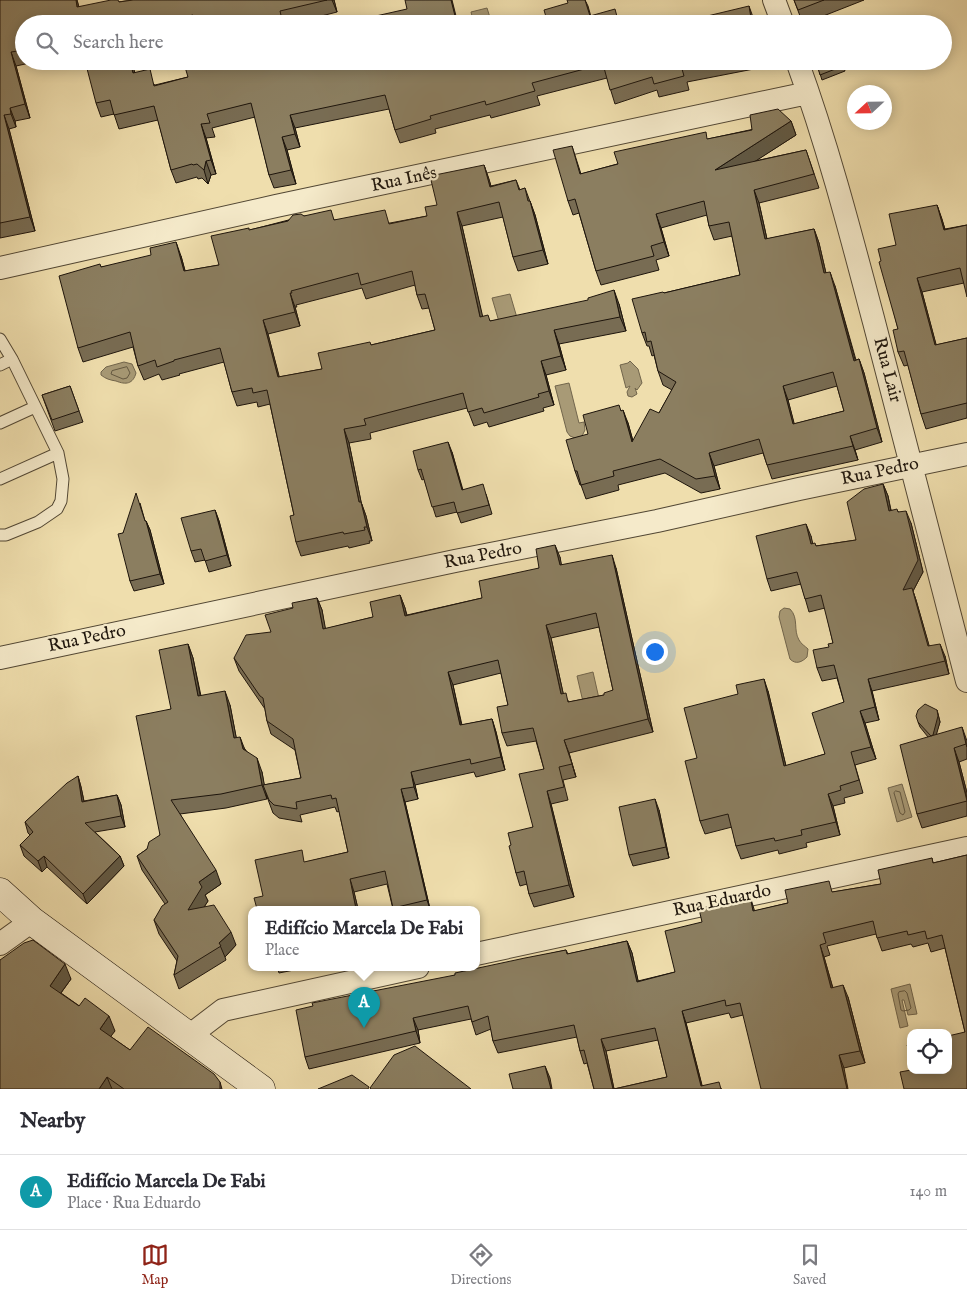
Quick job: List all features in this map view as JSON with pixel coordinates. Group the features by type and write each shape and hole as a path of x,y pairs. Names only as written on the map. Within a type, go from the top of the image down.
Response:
{"main road":[{"path":"0,892 32,921 260,1089"}],"street":[{"path":"774,0 780,15"},
{"name":"Rua Lair","path":"800,70 857,257 913,465 967,681"},
{"name":"Rua Inês","path":"0,268 276,206 808,94"},
{"name":"Rua Pedro","path":"0,658 445,563 657,521 967,454"},
{"name":"Rua Eduardo","path":"480,953 967,848"},
{"path":"0,944 32,921"},
{"path":"189,1036 223,1010 400,971"}],"lane":[{"path":"0,339 12,359 58,453 63,479 61,501 57,509 38,522 6,535 0,535"},
{"path":"0,365 12,359"},
{"path":"0,423 36,407"},
{"path":"0,479 58,453"}],"water":[{"path":"487,8 489,15 472,15 471,12"},
{"path":"510,294 520,328 502,332 492,298"},
{"path":"630,361 638,369 642,383 637,390 635,388 637,394 632,397 628,396 627,392 630,386 626,388 620,365"},
{"path":"124,362 132,364 136,373 129,383 108,379 101,375 101,372 106,367"},
{"path":"569,383 579,423 584,422 585,430 582,436 575,438 567,432 555,386"},
{"path":"784,608 790,609 793,613 797,636 808,649 807,657 799,662 794,662 790,659 779,617 780,611"},
{"path":"593,672 600,703 584,706 577,676"},
{"path":"902,784 912,817 897,822 888,788"},
{"path":"910,984 917,1014 908,1015 904,1000 902,1000 908,1026 900,1028 891,989"}],"building":[{"path":"0,0 76,0 77,7 111,0 118,0 119,2 133,0 327,0 280,11 281,15 15,15 15,51 11,52 25,104 10,108 11,114 4,115 30,217 0,223"},
{"path":"405,0 451,0 455,15 380,15 407,9"},
{"path":"567,0 585,0 590,15 545,15 544,10 568,3"},
{"path":"794,0 824,0 798,10"},
{"path":"749,6 750,15 712,15"},
{"path":"615,9 617,15 594,15"},
{"path":"87,70 132,70 133,73 150,70 154,86 188,77 186,70 581,70 532,83 535,91 486,105 485,101 430,116 431,119 395,130 385,95 290,115 295,134 282,137 291,170 269,175 251,103 207,114 210,123 201,124 211,160 206,161 204,170 197,164 192,164 171,170 154,106 114,115 110,100 96,103"},
{"path":"605,70 682,70 684,76 654,84 652,77 610,90"},
{"path":"819,70 833,70 820,75"},
{"path":"778,109 791,121 715,170 806,150 814,174 754,190 765,239 814,229 824,273 830,272 854,361 859,359 877,428 850,436 853,446 767,465 759,439 709,453 715,476 696,479 660,459 613,471 614,476 581,485 566,440 588,434 583,415 619,405 621,411 623,410 632,442 650,409 659,413 676,382 658,371 651,341 647,342 645,332 642,333 632,299 740,275 729,222 709,226 704,201 656,214 664,242 651,246 654,256 596,271 575,199 568,201 553,150 572,146 580,174 618,164 614,152 706,132 707,139 752,130 750,115","holes":["833,372 844,411 793,424 783,386"]},
{"path":"484,165 490,187 516,180 519,190 525,188 528,201 530,201 543,250 513,257 499,202 457,212 480,317 488,315 490,321 588,300 588,298 614,290 620,317 554,330 561,356 541,361 549,391 538,394 539,397 484,413 482,408 468,412 463,393 364,419 366,425 344,429 359,502 361,502 367,527 364,527 365,530 344,534 343,532 296,542 290,516 294,515 267,390 253,393 252,388 232,392 220,348 174,360 157,367 155,360 138,366 130,332 78,348 59,276 100,264 101,267 151,255 150,248 176,242 184,271 219,265 211,236 288,221 293,215 301,214 304,216 331,210 334,220 385,210 389,224 427,216 425,207 437,205 430,176","holes":["412,271 417,295 425,294 435,330 371,345 370,342 318,353 322,369 278,377 263,320 295,312 291,291 358,273 361,285"]},
{"path":"937,205 944,230 967,225 967,297 960,268 917,278 935,345 967,338 967,403 921,414 904,351 898,352 893,330 898,329 879,262 881,261 878,249 896,245 889,214"},
{"path":"70,386 79,411 52,420 42,395"},
{"path":"448,442 462,490 483,484 489,505 457,513 454,502 432,507 421,469 418,470 413,451"},
{"path":"883,484 889,511 897,509 898,512 906,511 918,560 903,590 912,588 928,646 940,644 945,661 868,679 875,707 860,711 871,747 851,752 859,780 840,786 841,790 828,794 836,822 801,830 802,835 775,841 774,838 736,846 728,814 700,821 685,761 697,758 684,708 738,694 736,685 764,679 784,766 825,754 812,713 844,702 834,665 817,668 813,650 829,647 828,644 833,643 821,595 805,599 797,572 767,579 756,536 806,524 811,544 815,543 816,546 856,540 847,502 864,489"},
{"path":"136,493 146,521 160,574 130,581 118,534 123,533"},
{"path":"215,510 227,555 205,561 201,549 191,551 181,518"},
{"path":"555,545 560,565 612,555 648,719 564,740 572,764 559,767 564,787 547,791 569,885 529,894 524,871 516,873 509,846 511,845 508,833 533,827 519,774 544,769 533,728 502,733 497,707 508,705 498,660 448,672 460,725 492,719 501,757 471,764 470,759 411,772 414,787 401,789 427,900 402,906 393,906 385,871 350,879 355,906 256,906 254,898 263,896 255,860 302,850 304,862 348,852 336,798 332,799 331,795 296,802 297,809 274,805 269,800 263,785 301,778 293,739 267,721 263,698 234,658 246,635 271,632 265,615 293,608 292,603 317,598 323,629 373,617 370,602 400,595 405,616 482,598 479,581 539,568 536,549","holes":["596,613 613,690 604,693 604,695 568,702 566,693 561,694 546,625"]},
{"path":"188,644 198,696 225,691 234,738 240,737 243,749 257,758 262,785 221,794 171,800 216,870 199,882 202,887 188,910 214,905 231,932 219,943 221,946 174,975 178,956 154,920 162,906 168,902 137,856 147,849 149,842 160,835 136,716 171,709 159,650"},
{"path":"925,704 937,710 938,716 933,735 931,736 918,722 916,716 918,710"},
{"path":"962,727 966,744 954,748 967,801 917,814 900,745"},
{"path":"78,776 82,802 117,795 121,816 85,823 120,856 83,894 44,856 38,861 20,845 33,832 25,822 67,783"},
{"path":"655,799 666,847 629,855 619,807"},
{"path":"967,855 967,1089 904,1089 900,1072 907,1071 907,1074 952,1074 952,1035 965,1032 942,935 927,939 925,931 908,935 907,931 877,938 873,921 823,933 826,943 820,945 831,988 843,985 860,1051 839,1055 847,1089 761,1089 740,1003 726,1006 725,1000 682,1011 701,1086 719,1082 721,1089 614,1089 667,1077 655,1028 601,1039 613,1089 594,1089 584,1050 580,1051 574,1025 493,1041 488,1016 472,1022 468,1006 413,1018 416,1031 305,1057 296,1010 313,1006 312,1003 455,975 455,973 464,971 480,971 480,968 525,958 566,950 567,954 627,941 637,982 675,972 665,931 702,922 699,909 750,896 753,911 788,903 785,890 829,881 832,892 881,884 878,870 932,858 933,863"},
{"path":"33,940 65,964 50,986 79,1006 85,998 109,1016 100,1029 130,1050 148,1027 214,1074 220,1082 220,1089 124,1089 107,1077 99,1089 0,1089 0,960 24,943"},
{"path":"415,1046 471,1089 370,1088 394,1055"},
{"path":"545,1066 551,1089 513,1089 509,1074"},
{"path":"352,1075 369,1087 368,1089 318,1089"}],"place":[{"name":"Edifício Marcela De Fabi","path":"364,1028"}]}
